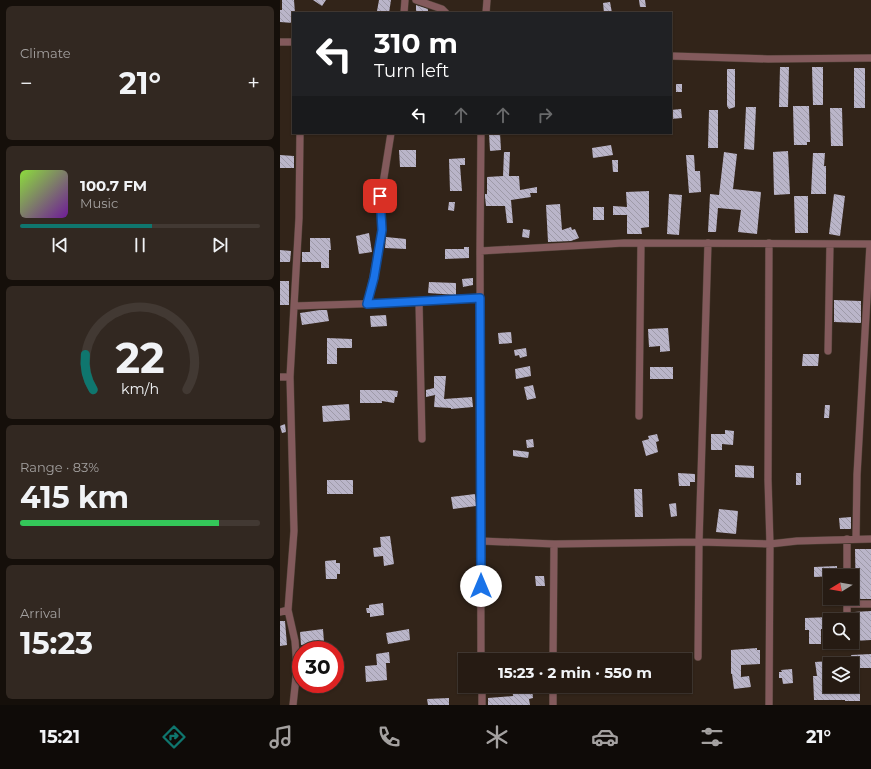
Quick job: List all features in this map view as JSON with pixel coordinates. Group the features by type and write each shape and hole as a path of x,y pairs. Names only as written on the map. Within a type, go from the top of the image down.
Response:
{"street":[{"path":"404,12 405,0"},
{"path":"416,0 442,9 445,12"},
{"path":"486,12 487,0"},
{"path":"280,42 292,42"},
{"path":"672,56 768,59 871,58"},
{"path":"293,705 297,668 295,641 288,610 294,531 290,377 298,218 300,134"},
{"path":"367,304 374,278 382,230 380,196 391,134"},
{"path":"481,134 481,653"},
{"path":"480,250 642,243 870,244 856,475 856,539"},
{"path":"639,416 642,243"},
{"path":"698,657 699,542 708,243"},
{"path":"769,243 769,705"},
{"path":"828,351 830,244"},
{"path":"294,306 419,302 480,298"},
{"path":"419,302 422,439"},
{"path":"280,377 290,377"},
{"path":"847,539 847,569"},
{"path":"481,541 554,544 699,542 770,544 797,541 871,539"},
{"path":"553,653 554,544"},
{"path":"859,602 871,604"},
{"path":"280,612 288,610"},
{"path":"482,693 482,705"},
{"path":"553,693 553,705"}],"building":[{"path":"282,0 294,0 295,12 292,12 292,23 280,22 280,10 282,10"},
{"path":"313,0 326,0 322,6"},
{"path":"379,0 391,0 389,12 377,11"},
{"path":"639,0 645,0 646,7 640,7"},
{"path":"610,2 612,12 604,12 603,3"},
{"path":"416,5 428,9 428,12 416,12"},
{"path":"780,67 789,67 788,107 779,107"},
{"path":"812,67 823,67 823,105 813,105"},
{"path":"854,68 865,68 865,108 854,108"},
{"path":"727,69 735,69 735,107 729,109 727,106"},
{"path":"676,84 682,84 682,92 676,92"},
{"path":"793,106 809,106 810,142 807,142 807,145 794,145"},
{"path":"746,107 756,107 754,150 744,149"},
{"path":"830,108 842,108 843,146 831,146"},
{"path":"681,109 682,118 672,119 672,110"},
{"path":"709,110 718,110 718,148 708,148"},
{"path":"489,134 500,134 501,150 490,151"},
{"path":"611,145 613,155 593,158 592,148"},
{"path":"399,150 416,150 416,167 400,167"},
{"path":"788,151 790,194 774,195 773,152"},
{"path":"504,152 510,152 509,176 519,176 520,190 537,187 537,193 530,193 531,197 511,200 513,223 507,223 505,206 486,206 485,194 487,194 487,177 503,176"},
{"path":"724,152 737,154 733,189 761,192 757,234 738,232 741,210 718,208 716,232 708,232 710,194 719,195"},
{"path":"813,153 825,153 824,166 826,166 826,194 811,194"},
{"path":"280,155 294,156 294,168 280,168"},
{"path":"686,155 694,155 695,171 700,171 701,192 689,193"},
{"path":"465,158 465,165 460,165 462,191 450,191 449,159"},
{"path":"612,160 618,160 618,172 613,172"},
{"path":"649,191 649,227 641,228 642,234 627,234 627,215 613,215 613,206 627,207 626,192"},
{"path":"669,194 682,195 679,235 667,234"},
{"path":"834,194 845,196 840,236 829,234"},
{"path":"794,196 808,196 808,233 795,233"},
{"path":"449,202 455,202 454,211 448,210"},
{"path":"560,204 562,230 571,227 572,230 575,229 579,238 571,241 548,242 546,205"},
{"path":"593,207 604,207 604,220 593,220"},
{"path":"523,229 530,230 529,238 522,237"},
{"path":"369,233 372,252 359,254 356,236"},
{"path":"386,237 406,239 406,249 385,248"},
{"path":"310,238 330,238 331,250 329,250 329,268 321,268 321,262 302,262 302,252 310,252"},
{"path":"464,247 469,247 469,258 445,259 445,249 464,249"},
{"path":"280,250 291,251 290,262 280,262"},
{"path":"473,278 473,285 463,287 462,279"},
{"path":"280,281 289,281 289,305 280,305"},
{"path":"429,282 456,283 456,295 428,293"},
{"path":"834,300 861,301 861,323 834,322"},
{"path":"327,310 329,321 302,325 300,313"},
{"path":"386,315 387,326 371,327 370,316"},
{"path":"668,328 670,351 660,352 660,346 649,347 648,329"},
{"path":"511,332 512,343 499,344 498,333"},
{"path":"327,338 352,339 352,348 337,348 337,364 327,364"},
{"path":"526,348 527,356 520,358 519,355 515,356 514,350"},
{"path":"803,354 819,354 818,366 802,366"},
{"path":"530,366 531,376 516,379 515,369"},
{"path":"650,367 673,367 673,379 650,379"},
{"path":"434,376 446,376 444,399 472,397 473,407 451,409 434,407 435,395 426,397 426,390 434,388"},
{"path":"533,385 536,398 527,400 524,387"},
{"path":"360,390 398,391 394,403 382,401 382,403 360,403"},
{"path":"349,404 350,420 323,422 322,406"},
{"path":"825,405 830,405 829,418 824,418"},
{"path":"285,424 286,432 282,433 280,426"},
{"path":"725,430 734,431 733,445 722,444 722,450 711,450 711,434 725,434"},
{"path":"657,434 659,441 656,442 658,452 646,456 642,441 649,439 648,436"},
{"path":"533,439 534,447 527,448 526,440"},
{"path":"513,450 529,452 528,458 513,456"},
{"path":"735,465 754,466 754,478 735,477"},
{"path":"678,473 695,474 695,482 690,482 690,486 679,486"},
{"path":"796,473 801,473 801,485 796,485"},
{"path":"327,480 353,480 353,494 327,494"},
{"path":"634,489 642,489 643,517 635,517"},
{"path":"475,494 476,506 453,509 451,497"},
{"path":"676,503 677,516 671,517 669,504"},
{"path":"719,509 738,511 736,534 716,532"},
{"path":"851,517 851,529 840,529 839,518"},
{"path":"390,536 394,564 384,566 383,556 374,557 373,548 381,547 380,537"},
{"path":"855,549 871,549 871,599 859,599 859,569 855,569"},
{"path":"336,560 336,563 340,563 340,574 337,574 337,579 326,579 325,561"},
{"path":"837,566 837,569 823,569 823,577 814,577 814,567"},
{"path":"535,576 544,576 545,586 536,586"},
{"path":"383,603 384,615 370,617 370,613 367,613 366,608 369,608 369,605"},
{"path":"871,611 871,640 859,641 859,613 854,612"},
{"path":"823,617 821,644 809,644 809,630 805,630 805,618"},
{"path":"280,621 285,621 287,645 280,646"},
{"path":"323,629 324,641 301,641 300,632"},
{"path":"409,629 410,640 388,644 386,633"},
{"path":"757,648 757,650 760,650 760,664 741,665 741,677 749,676 751,687 734,689 731,674 731,650"},
{"path":"389,652 390,663 386,663 387,680 366,682 365,666 377,665 376,654"},
{"path":"871,654 871,668 860,668 860,701 814,700 813,676 817,676 815,662 823,661 823,693 859,693 859,657 851,657 851,655"},
{"path":"792,669 793,683 783,684 782,678 779,678 779,672 782,672 781,670"},
{"path":"513,693 532,693 533,698 529,699 530,705 488,705 488,698 513,696"},
{"path":"449,698 449,705 428,705 427,699"}],"route":[{"path":"380,196 382,230 374,278 367,304 480,298 481,586"}]}
